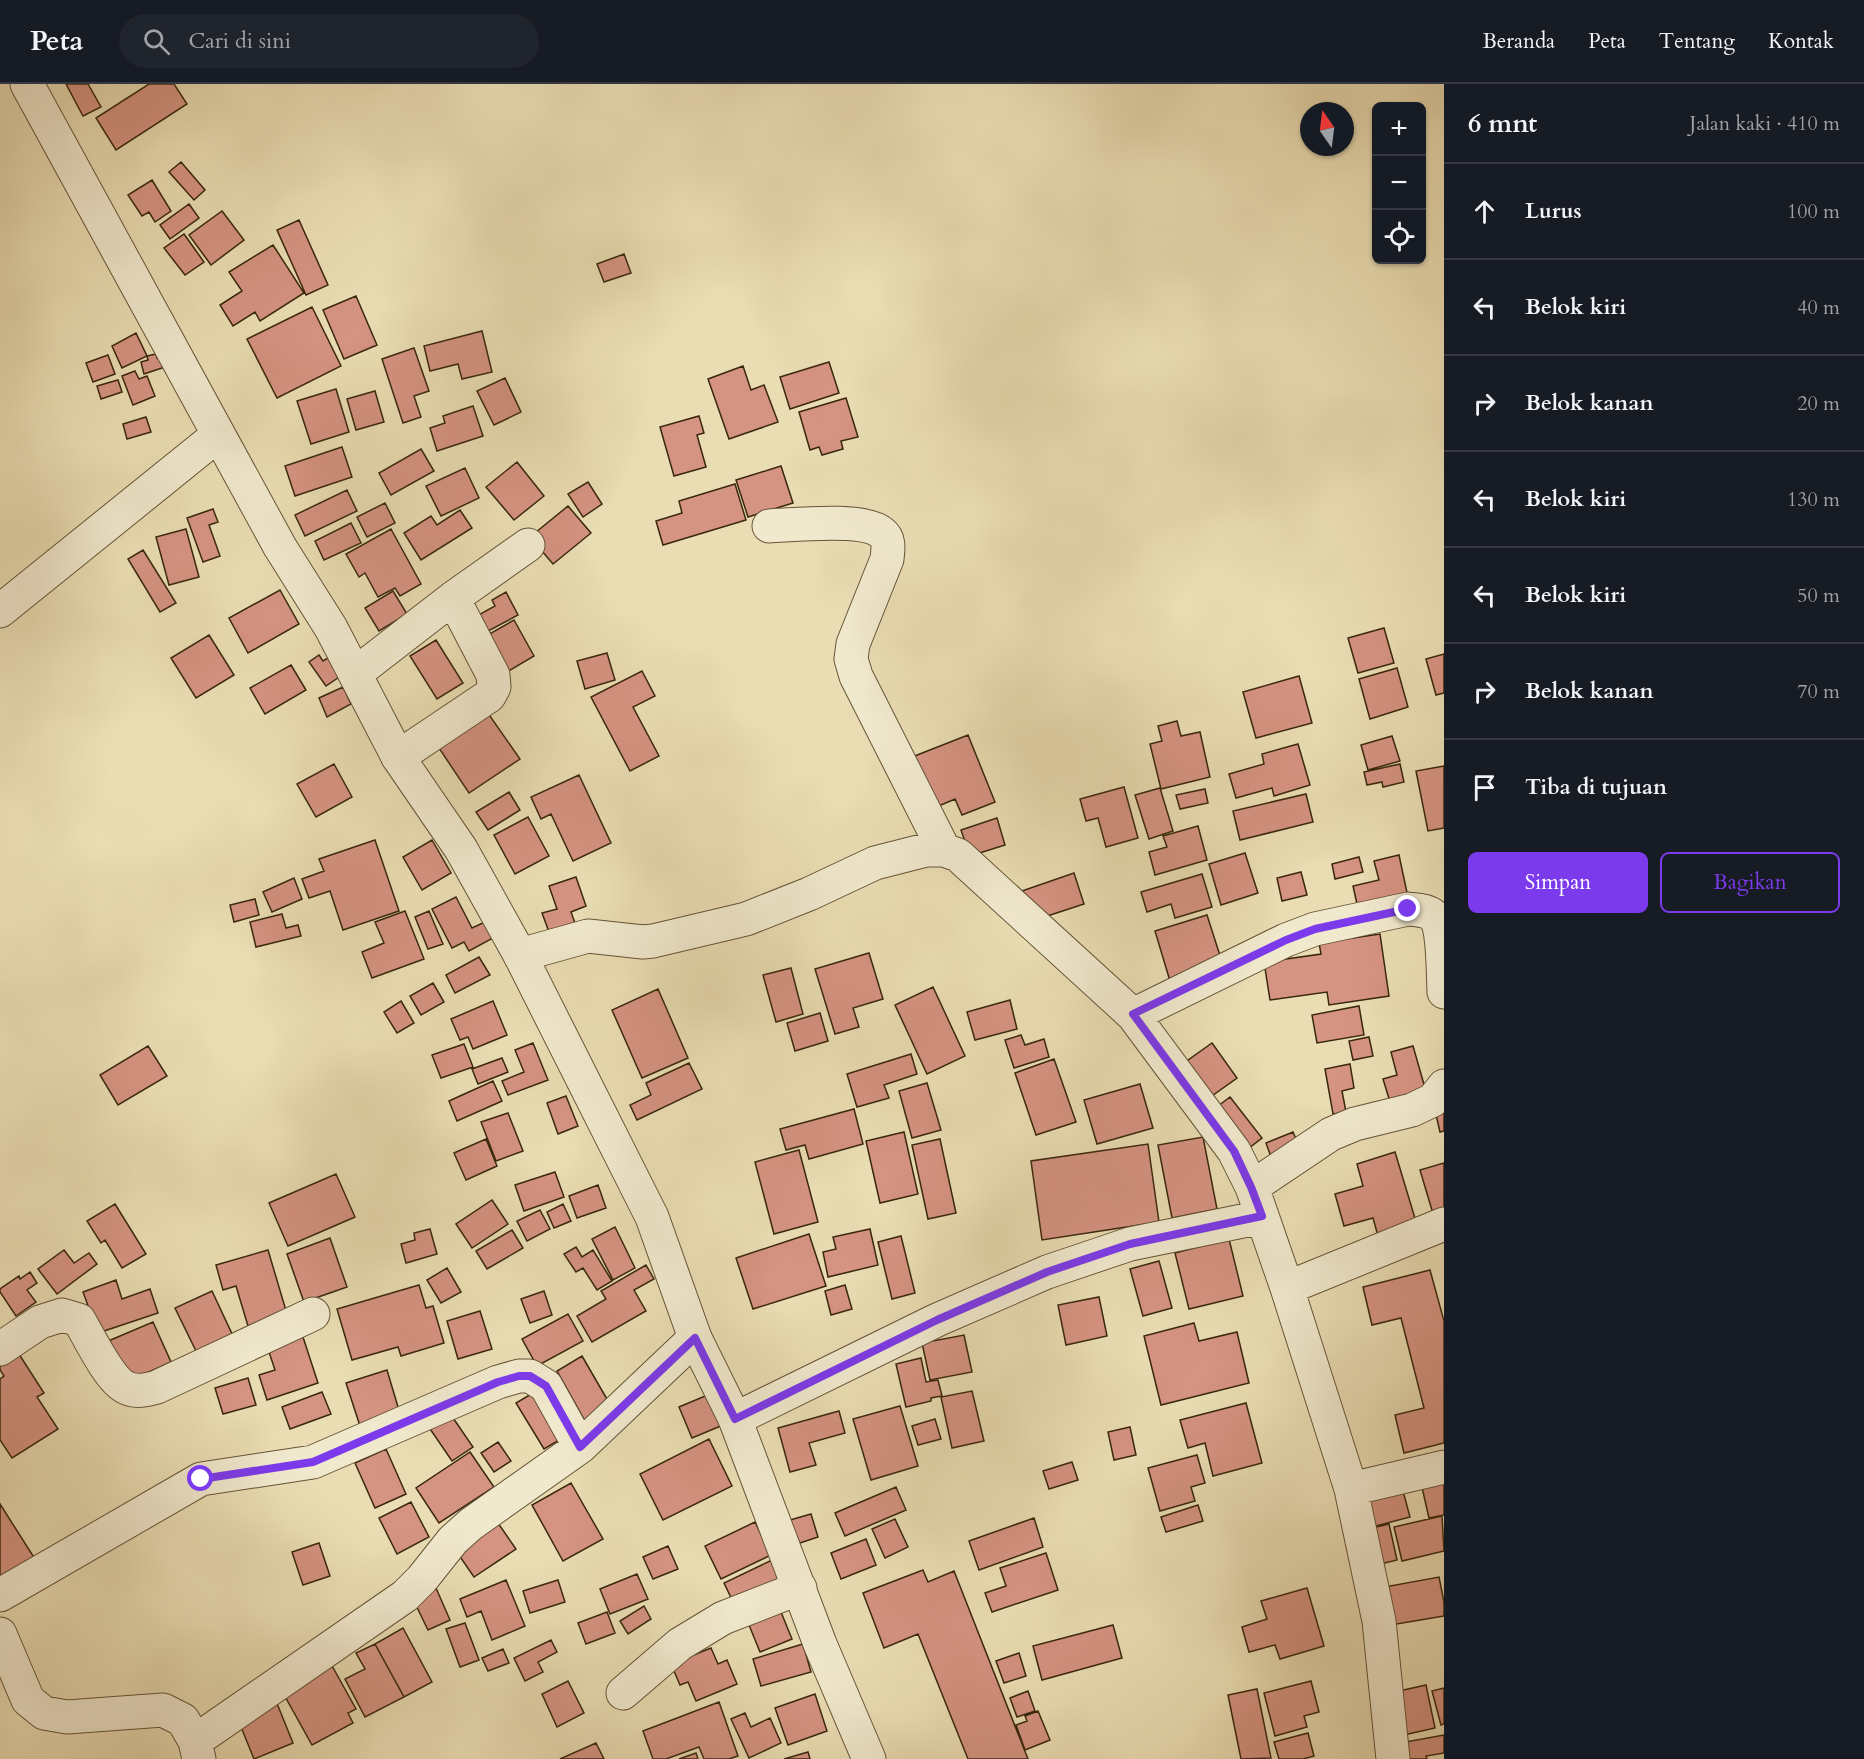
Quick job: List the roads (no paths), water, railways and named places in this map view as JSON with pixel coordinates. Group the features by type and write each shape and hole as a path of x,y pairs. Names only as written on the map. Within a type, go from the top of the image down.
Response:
{"street":[{"path":"27,84 280,547 331,628 356,673 398,757 461,849 520,955 652,1217 695,1338 735,1419 820,1644 869,1759"},
{"path":"0,611 218,435"},
{"path":"769,526 857,523 884,534 888,545 887,560 853,644 851,659 856,676 944,850"},
{"path":"356,673 453,598 528,545"},
{"path":"398,757 489,696 494,687 493,675 453,598"},
{"path":"520,955 588,936 653,941 746,919 809,894 875,863 926,850 944,850 958,855 1133,1014 1234,1151 1257,1202 1351,1489 1379,1621 1393,1759"},
{"path":"1133,1014 1286,940 1315,929 1408,909 1421,910 1434,916 1441,929 1444,992"},
{"path":"735,1419 937,1320 1047,1272 1257,1202 1331,1134 1355,1124 1412,1110 1433,1100 1444,1086"},
{"path":"1287,1288 1444,1224"},
{"path":"0,1349 40,1322 62,1316 79,1320 110,1372 125,1387 141,1391 157,1387 312,1314"},
{"path":"0,1634 28,1700 44,1713 67,1717 163,1710 183,1720 197,1750 405,1596 422,1579 453,1540 471,1524 580,1447 695,1338"},
{"path":"0,1595 201,1479 313,1462 498,1382 519,1376 530,1376 546,1386 580,1447"},
{"path":"1351,1489 1444,1467"},
{"path":"622,1692 680,1644 723,1618 800,1588"}]}
